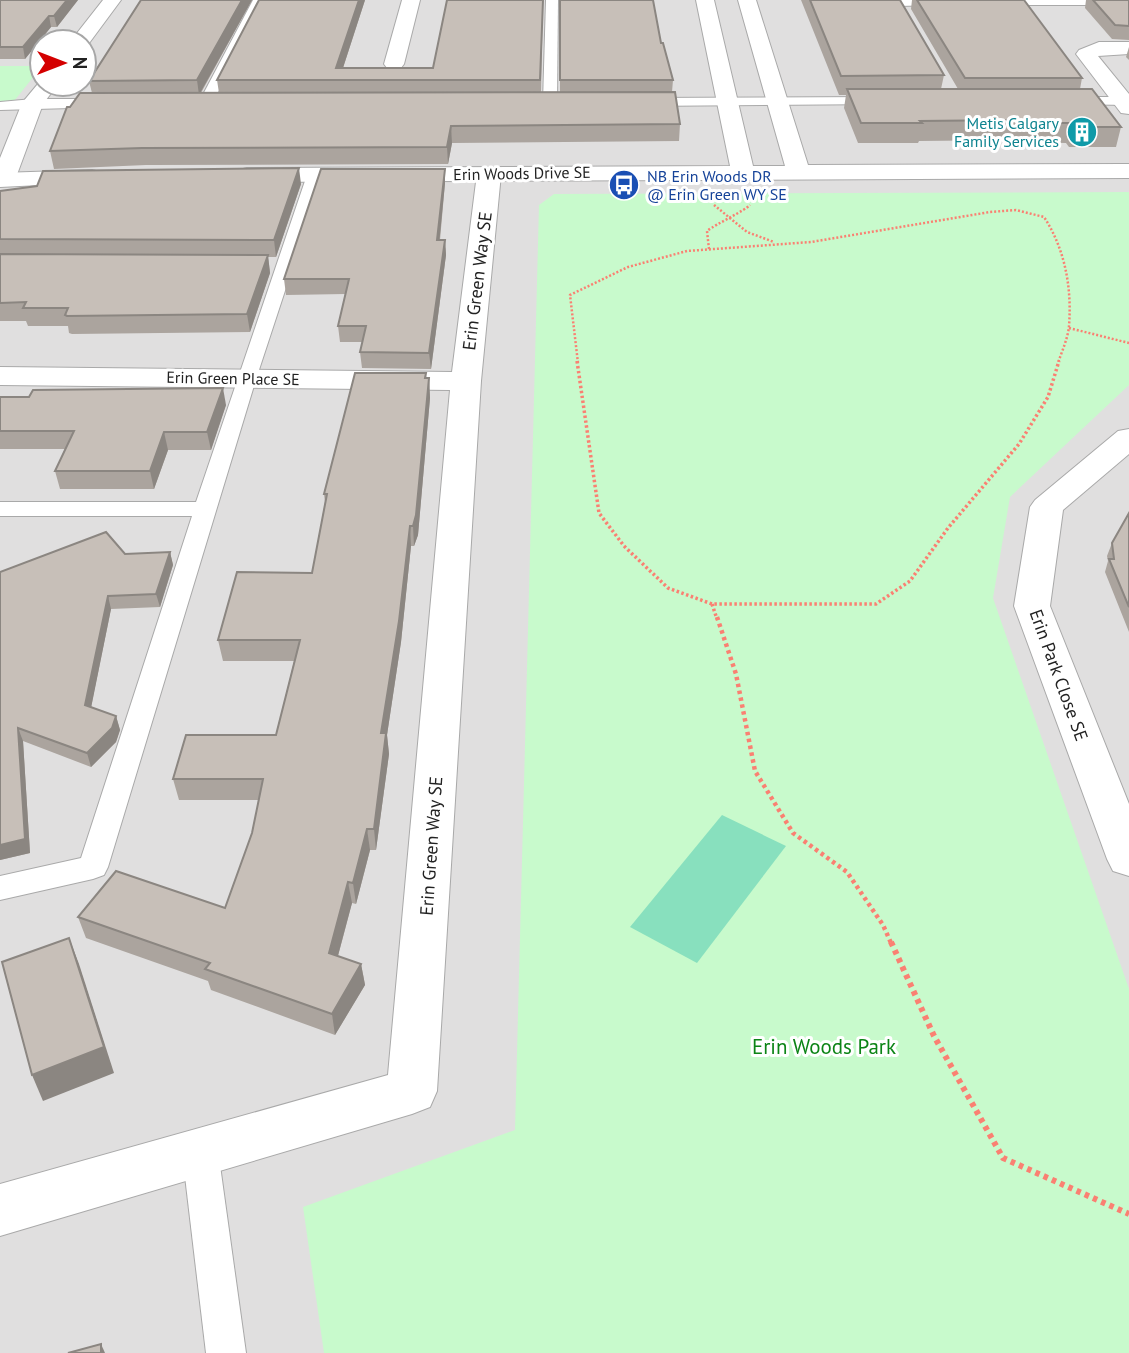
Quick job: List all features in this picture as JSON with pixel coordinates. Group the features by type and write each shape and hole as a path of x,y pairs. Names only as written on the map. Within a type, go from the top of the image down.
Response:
{"street":[{"path":"91,28 113,0"},
{"path":"394,64 411,0"},
{"path":"705,0 725,102 743,171"},
{"path":"747,0 798,171"},
{"path":"1127,103 1086,54 1099,48 1129,48"},
{"path":"37,98 1,180 120,176"},
{"name":"Erin Woods Drive SE","path":"224,175 1129,171"},
{"name":"Erin Green Way SE","path":"0,1210 412,1091 466,381 489,174"},
{"name":"Erin Green Place SE","path":"0,376 466,381"},
{"name":"Erin Park Close SE","path":"1129,439 1047,507 1032,606 1129,859"}],"lane":[{"path":"206,102 259,0"},
{"path":"550,102 552,0"},
{"path":"899,5 972,1 1129,1"},
{"path":"1045,101 1127,103"},
{"path":"631,102 899,102"},
{"path":"0,106 33,103 126,103"},
{"path":"0,888 93,867 246,379 278,265 315,175"},
{"path":"0,509 205,509"},
{"path":"201,1151 226,1353"}],"path":[{"path":"709,249 707,231 727,217 747,210 751,203 743,171"},
{"path":"713,198 715,208 747,232 778,244"},
{"path":"1016,210 1044,217 1058,238 1067,276 1069,328 1048,397 1027,432 948,528 910,581 876,604 712,604 668,588 624,546 599,513 581,400 570,295 605,274 663,254 709,249 807,243 930,219 1016,210"},
{"path":"1069,328 1129,343"},
{"path":"712,604 736,674 755,771 793,833 847,872 883,925 934,1036 1003,1158 1129,1214"}],"shaded area":[{"path":"0,0 1129,0 1129,1353 0,1353"}],"green space":[{"path":"0,66 28,66 28,84 15,100 0,102"},
{"name":"Erin Woods Park","path":"1129,192 1129,385 1010,497 993,598 1129,989 1129,1353 324,1353 303,1207 515,1130 539,205 554,194"},
{"path":"722,815 786,846 697,963 630,927"}],"building":[{"path":"0,0 67,0 54,16 49,16 39,28 28,28 28,41 23,47 0,47"},
{"path":"141,0 242,0 197,80 98,81 98,67"},
{"path":"259,0 359,0 336,68 433,68 447,0 543,0 540,80 217,80"},
{"path":"560,0 653,0 661,43 673,80 560,80"},
{"path":"810,0 900,0 944,75 841,76"},
{"path":"917,0 1024,0 1082,78 965,78"},
{"path":"1093,0 1129,0 1129,26 1115,25"},
{"path":"847,89 1092,89 1121,127 1073,127 1070,123 1025,123 1023,120 861,123"},
{"path":"675,92 680,124 451,126 447,147 50,151 67,107 76,98 98,98 98,93"},
{"path":"299,168 274,240 0,239 0,191 37,186 43,171"},
{"path":"321,169 445,169 437,240 445,240 429,353 360,352 366,326 338,326 349,279 284,279"},
{"path":"0,254 268,255 247,314 67,316 65,315 68,308 23,308 26,302 0,303"},
{"path":"355,373 426,373 425,378 429,378 416,515 413,526 410,526 399,621 381,733 386,733 374,829 367,829 353,883 348,882 329,953 361,964 332,1014 205,969 210,963 78,917 116,871 225,908 252,833 263,779 173,779 186,735 276,735 300,640 218,640 237,572 312,573 327,494 324,494"},
{"path":"223,388 207,432 164,432 150,471 55,471 74,431 0,431 0,397 29,397 33,390"},
{"path":"1129,513 1129,607 1109,559 1114,559 1112,543"},
{"path":"106,532 125,554 170,552 156,594 108,596 85,705 116,716 112,728 87,753 18,728 25,839 0,845 0,572"},
{"path":"69,938 104,1047 32,1075 2,962"},
{"path":"101,1344 101,1353 68,1353"}],"place":[{"name":"Metis Calgary Family Services","path":"1082,132"},
{"name":"NB Erin Woods DR @ Erin Green WY SE","path":"624,185"}]}
